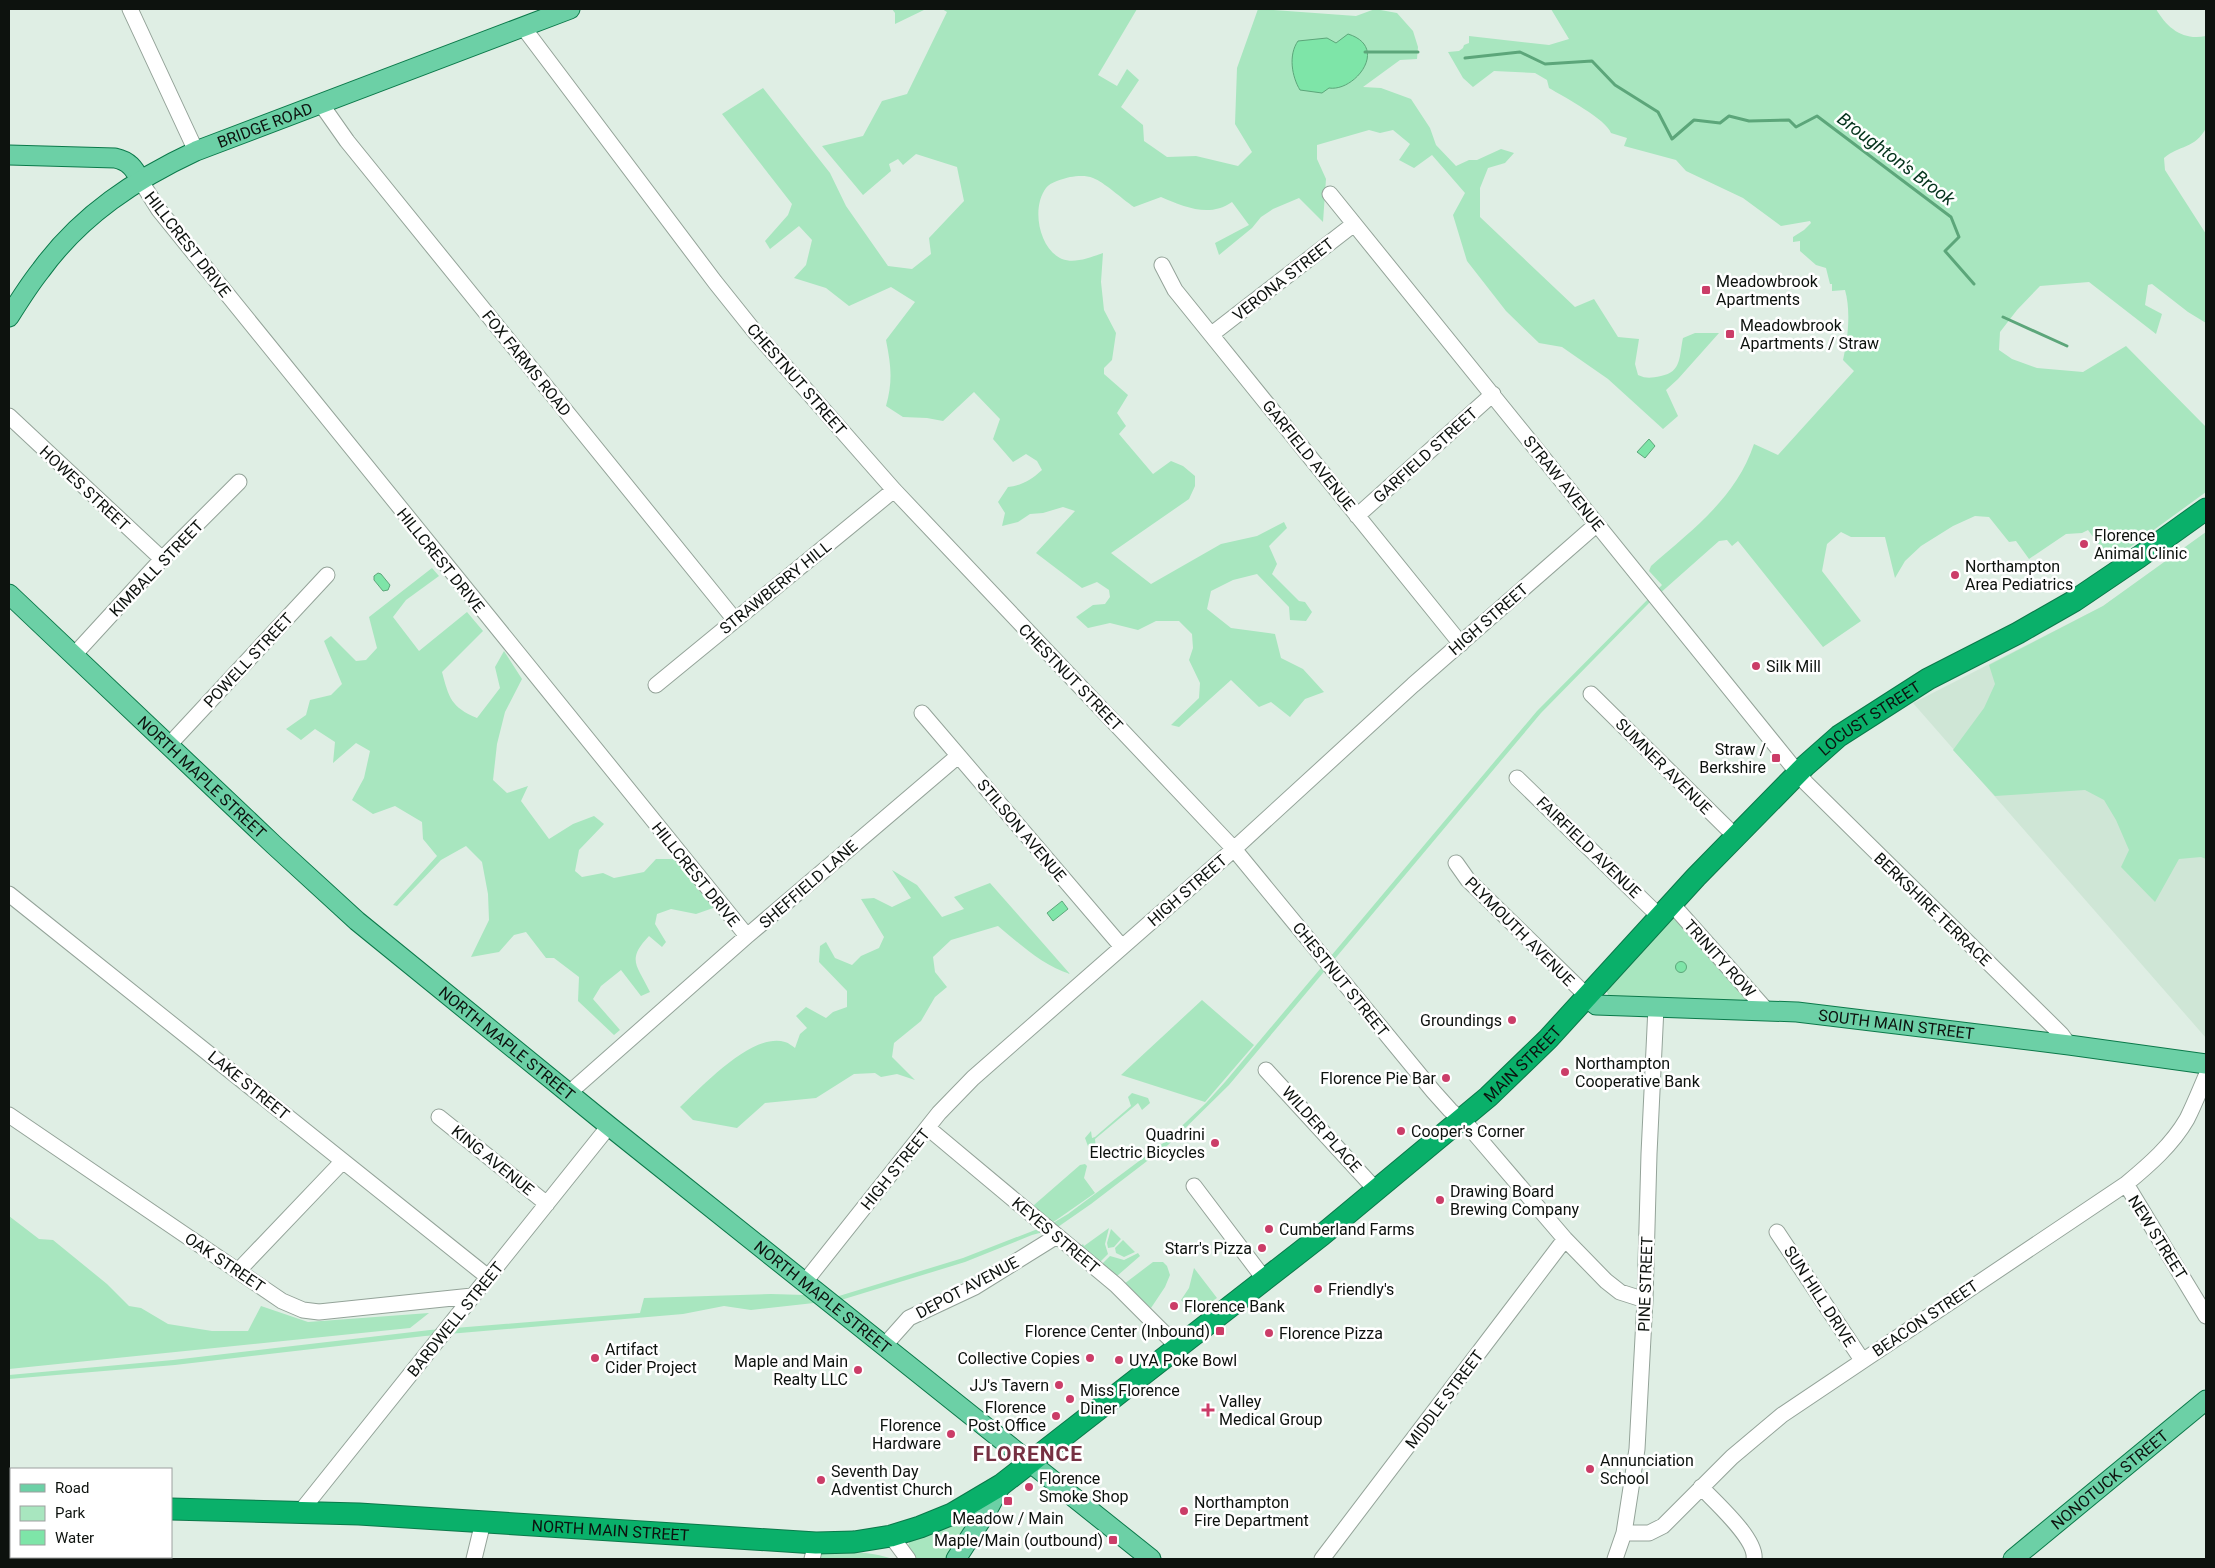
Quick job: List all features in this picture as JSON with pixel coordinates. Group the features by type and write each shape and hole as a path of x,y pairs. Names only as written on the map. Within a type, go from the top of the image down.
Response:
{"highway":[{"name":"LOCUST STREET","path":"1586,996 1798,773 1855,724 1928,679 2011,637 2064,606 2140,557 2206,509"},
{"name":"MAIN STREET","path":"1030,1462 1266,1280 1462,1119 1522,1065 1586,996"},
{"name":"NORTH MAIN STREET","path":"172,1509 301,1511 483,1522 814,1551 891,1536 952,1514 1000,1485 1030,1462"}],"main road":[{"name":"BRIDGE ROAD","path":"9,317 41,269 71,235 109,201 140,180 196,151 570,9"},
{"path":"9,155 115,158 124,160 134,168 140,180"},
{"name":"NORTH MAPLE STREET","path":"9,594 352,916 804,1283 1151,1559"},
{"name":"SOUTH MAIN STREET","path":"1586,996 1596,1005 1826,1015 2206,1064"},
{"name":"NONOTUCK STREET","path":"2013,1559 2206,1400"},
{"path":"956,1559 987,1511 1000,1485"}],"street":[{"path":"130,9 196,151"},
{"name":"CHESTNUT STREET","path":"523,27 750,325 894,490 1234,849 1450,1110 1462,1119 1566,1240 1614,1289 1645,1300"},
{"name":"FOX FARMS ROAD","path":"321,104 347,141 735,620"},
{"name":"HILLCREST DRIVE","path":"140,180 159,210 747,936"},
{"name":"STRAW AVENUE","path":"1330,194 1798,773"},
{"name":"VERONA STREET","path":"1212,334 1354,224"},
{"name":"GARFIELD AVENUE","path":"1162,264 1174,290 1212,334 1460,644"},
{"name":"GARFIELD STREET","path":"1357,516 1493,394"},
{"name":"HOWES STREET","path":"9,416 162,559"},
{"name":"KIMBALL STREET","path":"74,655 162,559 239,482"},
{"name":"STRAWBERRY HILL","path":"656,685 894,490"},
{"name":"HIGH STREET","path":"804,1283 928,1128 973,1078 1234,849 1460,644 1597,524"},
{"name":"POWELL STREET","path":"168,745 326,575"},
{"name":"SUMNER AVENUE","path":"1591,694 1736,837"},
{"name":"STILSON AVENUE","path":"922,713 1122,947"},
{"name":"SHEFFIELD LANE","path":"568,1093 747,936 958,756"},
{"name":"BERKSHIRE TERRACE","path":"1798,773 1824,802 2061,1034 2069,1045"},
{"name":"FAIRFIELD AVENUE","path":"1517,778 1666,911"},
{"name":"PLYMOUTH AVENUE","path":"1456,863 1468,880 1586,996"},
{"name":"LAKE STREET","path":"9,894 488,1277"},
{"name":"TRINITY ROW","path":"1666,911 1768,1012"},
{"name":"PINE STREET","path":"1615,1559 1624,1533 1637,1449 1645,1300 1656,1007"},
{"name":"WILDER PLACE","path":"1266,1070 1376,1190"},
{"name":"BEACON STREET","path":"1624,1533 1649,1534 1663,1526 1732,1457 1782,1415 2126,1184 2149,1165 2168,1144 2186,1119 2206,1076"},
{"name":"OAK STREET","path":"9,1115 282,1301 309,1312 472,1296"},
{"name":"KING AVENUE","path":"439,1117 547,1204"},
{"name":"BARDWELL STREET","path":"301,1511 610,1126"},
{"name":"KEYES STREET","path":"928,1128 1127,1295 1178,1347"},
{"path":"238,1270 343,1161"},
{"name":"NEW STREET","path":"2126,1184 2206,1316"},
{"path":"1194,1186 1266,1280"},
{"name":"SUN HILL DRIVE","path":"1777,1232 1862,1360"},
{"name":"DEPOT AVENUE","path":"884,1346 909,1318 975,1287 1057,1236"},
{"name":"MIDDLE STREET","path":"1322,1559 1566,1240"},
{"path":"1701,1487 1743,1532 1752,1548 1754,1559"},
{"path":"474,1559 483,1522"},
{"path":"891,1536 908,1559"}],"shaded area":[{"path":"2206,532 2206,1038 1913,703 2103,606"}],"green space":[{"path":"892,9 926,9 895,24 895,13"},
{"path":"942,9 1137,9 1098,75 1117,86 1127,69 1139,80 1121,107 1143,125 1144,141 1167,157 1196,156 1238,166 1252,152 1235,124 1237,68 1258,9 1356,16 1375,9 1397,13 1413,31 1418,47 1417,59 1400,60 1363,87 1381,88 1411,99 1430,128 1436,145 1456,166 1469,160 1477,160 1501,149 1514,153 1505,163 1488,168 1480,188 1480,217 1575,307 1594,299 1618,337 1639,339 1635,364 1638,375 1649,378 1668,374 1676,367 1680,357 1683,338 1695,333 1719,333 1666,390 1678,416 1663,429 1608,379 1562,347 1539,343 1506,311 1467,261 1453,215 1465,193 1432,155 1414,168 1399,160 1410,144 1393,130 1380,133 1369,130 1317,145 1317,159 1326,179 1323,222 1299,198 1273,209 1261,217 1252,228 1219,255 1215,243 1249,225 1232,202 1223,207 1206,210 1188,207 1161,197 1134,207 1102,183 1090,177 1070,177 1050,184 1041,196 1038,217 1043,237 1054,254 1062,259 1072,261 1103,253 1101,282 1104,310 1116,333 1112,360 1104,368 1104,374 1128,395 1117,413 1126,426 1119,434 1153,474 1171,461 1183,466 1195,476 1195,486 1189,499 1111,553 1151,584 1221,544 1257,536 1284,522 1287,528 1269,546 1277,564 1272,574 1299,601 1305,602 1312,612 1306,621 1290,620 1289,607 1257,574 1233,580 1211,591 1207,609 1231,628 1275,634 1281,658 1303,669 1324,692 1305,699 1290,717 1271,702 1259,707 1231,680 1179,727 1171,725 1199,698 1200,683 1189,660 1193,648 1192,634 1179,621 1156,621 1138,630 1110,623 1088,628 1076,617 1093,605 1105,604 1110,597 1109,590 1097,582 1082,588 1036,553 1075,511 1063,507 1043,513 1030,514 1018,522 1002,526 1005,513 998,502 1008,487 1026,482 1042,470 1037,461 1026,454 1013,462 993,439 1000,419 974,392 943,421 903,417 886,406 890,389 890,373 886,340 915,302 891,287 849,306 826,288 794,278 806,265 812,240 799,226 770,249 765,241 788,215 792,204 722,114 763,88 830,173 846,206 888,266 912,269 931,254 929,238 964,201 957,167 916,154 903,165 898,159 889,164 891,171 863,195 822,146 863,136 882,101 907,94 947,12"},
{"path":"1551,9 2156,9 2165,22 2176,32 2190,37 2206,36 2206,128 2197,140 2164,158 2165,170 2206,234 2206,323 2188,312 2152,284 2148,285 2145,305 2162,314 2156,334 2089,282 2040,286 2017,310 2000,332 1999,350 2012,359 2037,368 2083,372 2126,346 2206,427 2206,492 2111,561 2088,530 2082,533 2066,534 2029,559 2016,541 2009,542 1989,517 1975,516 1953,526 1921,546 1905,561 1895,578 1885,537 1851,537 1841,532 1827,544 1822,571 1861,621 1823,647 1738,541 1732,546 1727,540 1719,541 1649,603 1541,713 1229,1085 1168,1145 1055,1229 1032,1235 965,1262 841,1300 751,1310 724,1306 683,1314 425,1336 175,1365 9,1379 9,1375 173,1360 430,1330 640,1313 644,1298 771,1294 839,1296 963,1258 1053,1223 1068,1214 1166,1141 1225,1082 1537,711 1662,585 1649,571 1651,566 1697,526 1724,497 1736,481 1754,444 1778,455 1854,371 1843,360 1848,325 1848,307 1845,290 1832,291 1832,284 1830,284 1826,268 1816,265 1800,251 1800,241 1793,242 1793,237 1804,230 1811,223 1810,221 1781,226 1743,198 1686,171 1676,160 1624,146 1627,138 1611,133 1608,127 1601,121 1549,88 1547,80 1535,73 1494,71 1473,87 1463,78 1448,52 1459,51 1463,48 1464,45 1469,43 1469,36 1549,45 1569,39"},
{"path":"2206,532 2206,859 2201,857 2179,859 2155,902 2121,867 2129,850 2116,820 2104,800 2085,790 1995,796 1953,750 1984,708 1995,684 1989,665 2103,606"},
{"path":"432,568 439,576 406,600 393,617 419,651 467,612 483,631 442,672 452,701 462,710 477,718 500,688 495,667 504,651 522,679 505,712 497,744 493,780 507,793 528,786 521,801 549,839 573,824 594,816 604,824 579,850 575,871 582,877 603,873 614,878 644,872 656,859 674,859 716,907 696,914 671,909 657,914 655,924 666,942 662,947 649,936 642,944 636,957 638,969 650,992 641,996 621,970 601,986 593,999 620,1030 614,1035 578,1001 579,977 554,958 546,958 526,932 514,935 499,952 471,957 489,920 488,894 482,862 466,846 441,860 397,906 393,905 437,856 423,839 422,822 395,806 373,814 352,800 364,778 370,751 356,743 333,763 335,742 315,729 301,740 286,729 306,715 310,700 331,695 342,684 324,641 331,636 356,661 366,660 377,648 369,617"},
{"path":"892,870 917,885 942,917 964,909 954,897 990,883 1070,974 1041,960 998,926 951,940 933,957 935,972 947,987 935,997 921,1021 894,1043 892,1057 915,1080 897,1074 881,1077 875,1073 854,1074 816,1098 765,1103 737,1128 693,1120 680,1107 728,1063 758,1045 772,1041 785,1042 795,1048 800,1034 807,1028 796,1016 806,1007 826,1018 833,1012 847,1007 847,991 819,962 820,946 826,942 835,958 852,965 861,956 879,948 884,937 861,899 874,898 892,907 911,898"},
{"path":"1675,917 1749,999 1746,1002 1609,997 1606,990 1670,919"},
{"path":"1202,1000 1254,1045 1205,1102 1121,1075"},
{"path":"1132,1093 1148,1098 1150,1103 1142,1110 1138,1103 1095,1139 1096,1150 1089,1149 1085,1138 1091,1131 1092,1138 1095,1137 1131,1106 1128,1097"},
{"path":"1085,1164 1087,1166 1084,1178 1095,1193 1052,1223 1034,1209 1034,1205 1080,1165"},
{"path":"9,1216 39,1239 53,1240 107,1284 129,1306 141,1308 168,1324 212,1331 248,1331 261,1306 308,1322 429,1313 410,1328 9,1369"},
{"path":"1109,1228 1105,1244 1108,1254 1100,1262 1081,1246 1083,1244 1084,1246"},
{"path":"1111,1229 1121,1239 1114,1247 1108,1248 1107,1243"},
{"path":"1123,1240 1135,1252 1124,1257 1116,1253 1115,1248"},
{"path":"1138,1253 1140,1256 1117,1276 1102,1264 1110,1256 1124,1260"},
{"path":"1153,1262 1163,1262 1167,1266 1170,1275 1165,1287 1151,1308 1124,1284"},
{"path":"1194,1268 1217,1298 1205,1306 1198,1304 1195,1310 1189,1313 1189,1309 1181,1300 1189,1288"},
{"path":"970,1515 972,1518 948,1559 915,1559 908,1546 910,1539"},
{"path":"824,1552 867,1553 893,1559 816,1559 819,1554"}],"water":[{"path":"1348,34 1360,40 1366,48 1367,58 1358,76 1349,83 1329,88 1322,93 1300,90 1292,66 1293,53 1298,41 1327,38 1336,43"},
{"path":"1649,439 1655,446 1645,458 1637,452"},
{"path":"378,573 390,585 388,590 383,591 374,580 374,576"},
{"path":"1062,901 1068,909 1053,921 1047,913"},
{"path":"1681,961 1687,967 1681,973 1675,967"}],"waterway":[{"path":"1365,52 1418,52"},
{"name":"Broughton's Brook","path":"1465,58 1520,52 1545,64 1592,61 1615,85 1658,112 1672,139 1694,120 1720,123 1729,116 1749,121 1789,120 1796,127 1817,116 1951,217 1959,237 1945,251 1974,284"},
{"name":"Broughton's Brook","path":"2003,317 2067,346"}],"place":[{"name":"Meadowbrook Apartments","path":"1706,290"},
{"name":"Meadowbrook Apartments / Straw","path":"1730,334"},
{"name":"Florence Animal Clinic","path":"2084,544"},
{"name":"Northampton Area Pediatrics","path":"1955,575"},
{"name":"Silk Mill","path":"1756,666"},
{"name":"Straw / Berkshire","path":"1776,758"},
{"name":"Groundings","path":"1512,1020"},
{"name":"Northampton Cooperative Bank","path":"1565,1072"},
{"name":"Florence Pie Bar","path":"1446,1078"},
{"name":"Cooper's Corner","path":"1401,1131"},
{"name":"Quadrini Electric Bicycles","path":"1215,1143"},
{"name":"Drawing Board Brewing Company","path":"1440,1200"},
{"name":"Cumberland Farms","path":"1269,1229"},
{"name":"Starr's Pizza","path":"1262,1248"},
{"name":"Friendly's","path":"1318,1289"},
{"name":"Florence Bank","path":"1174,1306"},
{"name":"Florence Center (Inbound)","path":"1220,1331"},
{"name":"Florence Pizza","path":"1269,1333"},
{"name":"Artifact Cider Project","path":"595,1358"},
{"name":"Collective Copies","path":"1090,1358"},
{"name":"UYA Poke Bowl","path":"1119,1360"},
{"name":"Maple and Main Realty LLC","path":"858,1370"},
{"name":"JJ's Tavern","path":"1059,1385"},
{"name":"Miss Florence Diner","path":"1070,1399"},
{"name":"Valley Medical Group","path":"1208,1410"},
{"name":"Florence Post Office","path":"1056,1416"},
{"name":"Florence Hardware","path":"951,1434"},
{"name":"Annunciation School","path":"1590,1469"},
{"name":"Seventh Day Adventist Church","path":"821,1480"},
{"name":"Florence Smoke Shop","path":"1029,1487"},
{"name":"Meadow / Main","path":"1008,1501"},
{"name":"Northampton Fire Department","path":"1184,1511"},
{"name":"Maple/Main (outbound)","path":"1113,1540"}],"district":[{"name":"FLORENCE","path":"1028,1454"}]}
